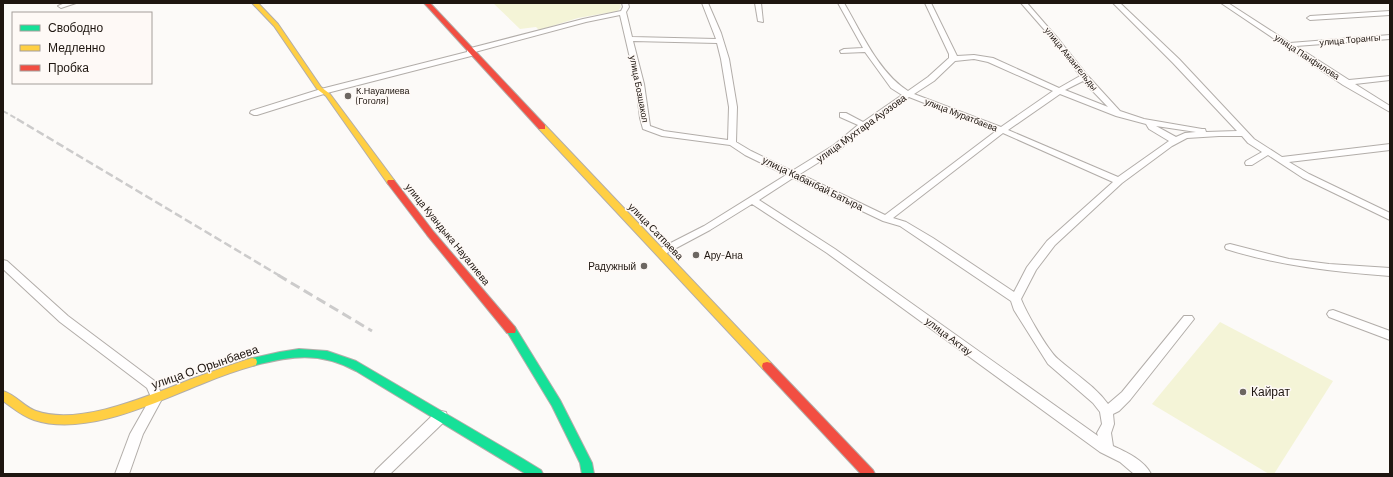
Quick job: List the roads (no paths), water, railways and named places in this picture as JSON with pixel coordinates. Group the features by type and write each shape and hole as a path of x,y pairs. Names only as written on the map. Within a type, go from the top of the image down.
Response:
{"street":[{"path":"61,6 73,3"},
{"name":"улица Куандыка Науалиева","path":"255,3 276,24 319,88 328,95 421,220 485,296 517,338 556,403 586,463 588,474"},
{"name":"улица Сатпаева","path":"426,3 869,474"},
{"path":"254,113 324,91 472,52 585,20 623,12 626,7 625,3"},
{"path":"705,3 713,18 725,59 733,107 732,143"},
{"path":"758,3 760,20"},
{"name":"улица Муратбаева","path":"841,3 867,50 894,86 907,94 1002,130 1119,181"},
{"path":"928,3 954,59 974,57 990,60 1032,80 1119,114 1149,122 1213,134"},
{"name":"улица Амангельды","path":"1024,3 1058,42 1084,77 1119,114"},
{"path":"1116,3 1176,61 1243,134 1267,152 1306,176 1390,217"},
{"name":"улица Панфилова","path":"1224,3 1390,110"},
{"name":"улица Бозшакол","path":"623,12 640,84 646,127 662,133 732,143"},
{"path":"1310,18 1390,13"},
{"name":"улица Торангы","path":"1287,45 1390,37"},
{"path":"630,39 720,41"},
{"path":"844,50 867,50"},
{"name":"улица Мухтара Ауэзова","path":"661,252 707,228 796,174 837,147 907,94 931,79 954,59"},
{"path":"886,219 1002,130 1053,94 1084,77"},
{"path":"1346,83 1390,78"},
{"path":"843,115 851,120 865,125"},
{"path":"1149,122 1152,127 1176,141"},
{"path":"1105,448 1107,444 1104,433 1108,424 1106,411 1097,399 1052,361 1020,310 1016,299 1031,269 1050,243 1119,181 1169,144 1186,136 1243,134"},
{"name":"улица Кабанбай Батыра","path":"732,143 748,153 796,174 886,219 903,224 1016,299"},
{"path":"1280,160 1390,147"},
{"path":"1249,163 1267,152"},
{"name":"улица Актау","path":"752,200 831,251 1105,448 1125,458 1144,474"},
{"path":"1230,247 1276,260 1322,267 1390,272"},
{"path":"3,263 64,319 152,384 157,397 127,454 122,474"},
{"path":"1333,314 1390,336"},
{"path":"1106,411 1115,407 1126,396 1188,319"},
{"name":"улица О.Орынбаева","path":"3,395 35,416 67,420 100,416 157,397 243,365 270,357 320,354 346,362 537,474"},
{"path":"380,474 440,416"}],"railway":[{"path":"3,111 19,120"},
{"path":"17,119 280,276"},
{"path":"278,275 372,331"}],"place":[{"name":"К.Науалиева (Гоголя)","path":"348,96"},
{"name":"Ару-Ана","path":"696,255"},
{"name":"Радужный","path":"644,266"},
{"name":"Кайрат","path":"1243,392"}]}
